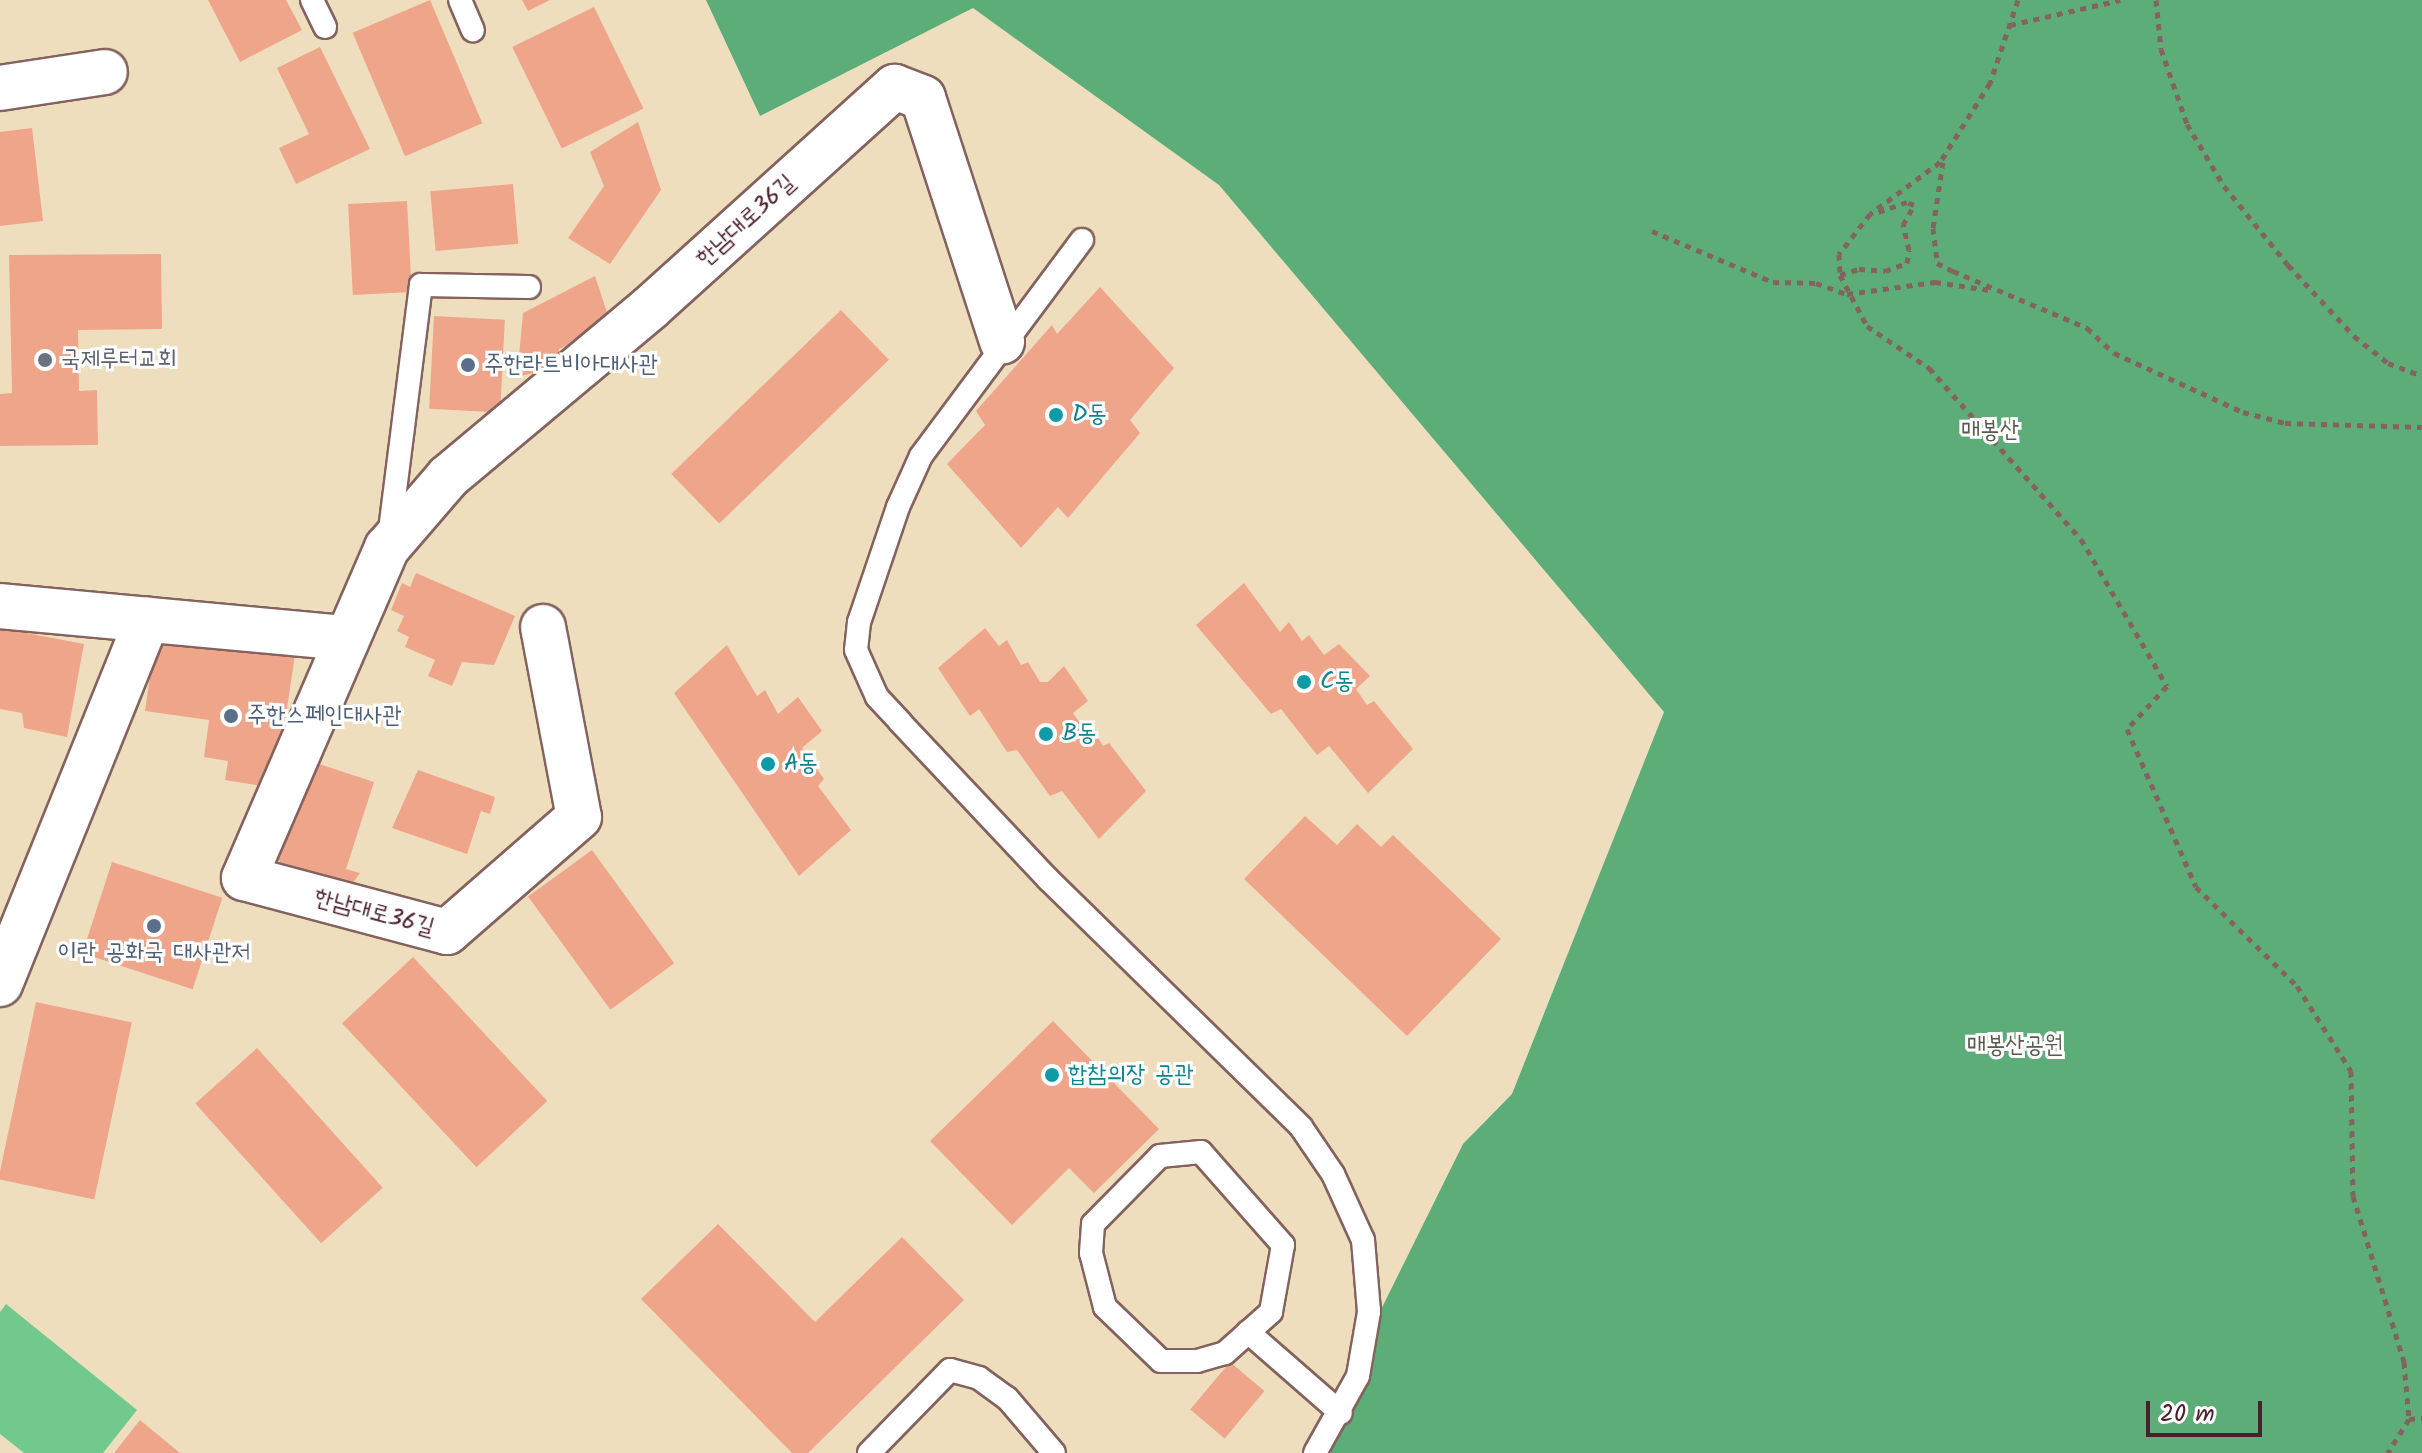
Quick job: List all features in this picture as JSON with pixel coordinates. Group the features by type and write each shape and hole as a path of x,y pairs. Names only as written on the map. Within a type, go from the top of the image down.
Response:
{"street":[{"path":"0,88 105,72"},
{"name":"한남대로36길","path":"543,627 579,817 447,932 244,878 344,638 387,548 448,477 650,308 895,87 923,98 1002,341"},
{"path":"0,606 344,638"},
{"path":"0,984 147,620"}],"lane":[{"path":"312,0 325,27"},
{"path":"460,0 473,30"},
{"path":"1082,240 949,413 898,507 859,622 856,650 863,672 877,697 1048,879 1301,1127 1333,1174 1363,1240 1369,1277 1367,1344 1341,1413 1315,1453"},
{"name":"한남대로36길","path":"387,548 421,285 529,287"},
{"path":"1201,1152 1283,1245 1271,1312 1248,1332 1225,1353 1197,1361 1161,1361 1105,1307 1091,1253 1093,1224 1160,1156 1201,1152"},
{"path":"1248,1332 1341,1413"},
{"path":"869,1453 950,1370 979,1378 1007,1398 1054,1453"}],"path":[{"path":"2018,0 1990,83 1943,157 1870,214 1839,254 1840,275 1847,294 1867,326 1929,368 2081,539 2167,686 2127,729 2196,887 2297,986 2351,1071 2353,1196 2404,1362 2409,1419 2388,1453"},
{"path":"2010,25 2120,0"},
{"path":"2156,0 2161,49 2187,124 2224,186 2288,265 2354,336 2388,363 2422,376"},
{"path":"1943,157 1932,208 1937,263 2087,328 2114,353 2243,412 2285,423 2422,427"},
{"path":"1840,275 1859,269 1885,271 1907,263 1909,250 1903,225 1914,205 1907,202 1870,214"},
{"path":"1652,231 1773,282 1816,283 1847,294 1935,282 1998,291"},
{"path":"2409,1419 2422,1418"}],"green space":[{"name":"매봉산","path":"706,0 2422,0 2422,1453 1310,1453 1463,1144 1512,1094 1664,712 1219,185 973,8 760,116"},
{"path":"6,1304 137,1410 103,1453 24,1453 0,1434 0,1312"}],"building":[{"path":"208,0 286,0 302,30 240,62"},
{"path":"430,0 482,123 405,156 353,33"},
{"path":"522,0 550,0 528,11"},
{"path":"594,7 644,109 562,148 512,47"},
{"path":"320,47 370,149 296,184 279,148 309,134 277,68"},
{"path":"638,122 661,190 610,264 568,238 604,186 590,152"},
{"path":"32,128 43,221 0,226 0,132"},
{"path":"513,184 518,244 436,251 430,191"},
{"path":"407,201 412,292 353,295 348,204"},
{"name":"국제루터교회","path":"161,254 162,329 78,330 79,391 97,390 98,445 0,446 0,394 12,393 9,255"},
{"path":"595,276 611,325 559,349 559,367 517,377 523,313"},
{"name":"D동","path":"1100,287 1174,368 1130,420 1140,433 1068,518 1058,507 1021,548 947,464 985,425 976,411 1052,325 1057,334"},
{"path":"841,310 889,360 719,524 671,474"},
{"name":"주한라트비아대사관","path":"434,316 505,320 500,413 429,409"},
{"path":"416,573 515,616 494,665 462,662 452,686 428,676 435,660 405,647 409,637 397,631 404,616 391,610 402,583 410,587"},
{"name":"C동","path":"1244,583 1280,632 1289,622 1302,641 1309,635 1324,655 1339,644 1370,676 1356,689 1367,705 1374,701 1413,749 1368,793 1329,746 1317,755 1281,709 1271,714 1196,625"},
{"path":"0,628 84,644 67,737 24,728 22,713 0,709"},
{"name":"B동","path":"985,628 999,646 1007,640 1021,665 1028,662 1040,682 1048,682 1064,666 1088,701 1073,713 1082,726 1089,723 1103,746 1109,743 1146,791 1099,839 1062,791 1050,796 1017,750 1007,752 979,709 970,716 938,668"},
{"name":"주한스페인대사관","path":"156,635 295,655 275,788 225,780 228,761 204,757 209,720 145,711"},
{"name":"A동","path":"727,645 757,696 765,690 778,714 798,697 822,731 802,748 824,779 818,786 851,830 799,876 674,693"},
{"path":"301,758 374,782 346,869 360,873 350,887 276,873 280,861 269,858"},
{"path":"418,770 495,797 490,814 481,811 467,854 392,828"},
{"path":"1305,816 1337,845 1357,824 1381,847 1393,835 1501,939 1407,1036 1244,879"},
{"path":"592,850 674,963 610,1010 528,896"},
{"name":"이란 공화국 대사관저","path":"112,862 222,898 193,989 82,953"},
{"path":"413,957 547,1101 476,1167 342,1023"},
{"path":"36,1002 132,1022 94,1199 0,1179"},
{"name":"합참의장 공관","path":"1053,1021 1159,1129 1094,1193 1069,1168 1012,1225 930,1141"},
{"path":"257,1048 383,1188 321,1243 195,1104"},
{"path":"718,1224 815,1322 902,1237 964,1300 808,1453 792,1453 641,1299"},
{"path":"1230,1362 1264,1391 1225,1438 1190,1409"},
{"path":"140,1420 180,1453 114,1453"}],"place":[{"name":"국제루터교회","path":"45,360"},
{"name":"주한라트비아대사관","path":"468,365"},
{"name":"D동","path":"1056,415"},
{"name":"C동","path":"1304,682"},
{"name":"주한스페인대사관","path":"231,716"},
{"name":"B동","path":"1046,734"},
{"name":"A동","path":"768,764"},
{"name":"이란 공화국 대사관저","path":"154,926"},
{"name":"합참의장 공관","path":"1052,1075"}],"park label":[{"name":"매봉산공원","path":"2015,1046"}]}
